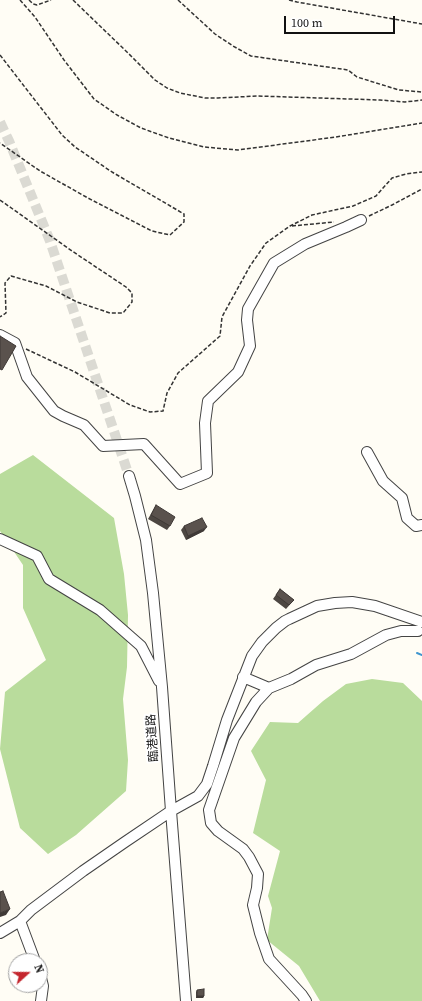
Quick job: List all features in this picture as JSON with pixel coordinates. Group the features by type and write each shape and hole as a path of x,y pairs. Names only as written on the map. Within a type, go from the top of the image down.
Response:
{"street":[{"path":"0,335 15,344 27,377 54,411 84,425 103,446 144,444 180,484 207,473 205,423 208,401 238,372 250,346 247,320 248,309 274,263 305,244 361,220"},
{"path":"367,452 383,481 402,498 407,518 416,526 422,525"},
{"name":"臨港道路","path":"129,476 146,540 153,592 162,686 186,1001"},
{"path":"0,538 37,556 49,579 100,610 141,646 162,686"},
{"path":"0,933 20,921 31,910 84,871 171,811 198,796 207,784 227,720 252,656 262,642 276,628 289,619 318,606 352,602 375,606 420,627"},
{"path":"306,1001 269,959 260,933 254,905 258,874 243,849 218,831 211,823 209,810 234,738 256,702 269,688 291,679 316,665 351,654 386,636 420,627"},
{"path":"243,677 269,688"},
{"path":"20,921 32,953"}],"path":[{"path":"20,0 35,17 64,60 94,99 117,115 141,128 169,138 204,147 238,150 336,137 422,123"},
{"path":"30,0 33,4 37,5 51,0"},
{"path":"73,0 155,80 167,88 180,93 205,98 258,96 405,102 422,100"},
{"path":"178,0 215,34 251,56 348,70 357,77 399,90 422,92"},
{"path":"289,0 422,24"},
{"path":"0,55 62,135 75,147 112,172 184,214 184,222 170,235 152,231 40,171 0,143"},
{"path":"15,344 75,372 130,404 150,412 163,411 167,393 178,373 220,336 222,317 250,266 266,243 290,226 312,215 353,206 376,196 392,178 422,172"},
{"path":"361,220 422,189"},
{"path":"0,200 126,287 132,293 132,302 123,313 110,313 76,302 46,286 11,276 5,283 6,312 0,317"},
{"path":"290,226 337,222"}],"green space":[{"path":"33,455 114,518 124,574 128,615 127,667 123,699 128,760 126,791 76,835 48,854 20,828 0,749 5,692 46,660 23,608 23,565 0,531 0,474"},
{"path":"372,679 403,683 422,701 422,1001 320,1001 299,966 267,940 272,908 268,896 280,851 253,833 266,780 251,751 270,722 298,723 323,701 346,684"}],"building":[{"path":"0,336 16,346 2,370 0,369"},
{"path":"156,505 175,517 170,526 151,515"},
{"path":"202,518 207,527 188,536 184,526"},
{"path":"280,589 294,600 289,605 276,595"},
{"path":"3,891 10,909 0,913 0,892"},
{"path":"204,989 204,996 197,996 197,990"}],"waterway":[{"path":"417,653 422,655"}],"tunnel":[{"path":"0,122 50,241 129,476"}]}
